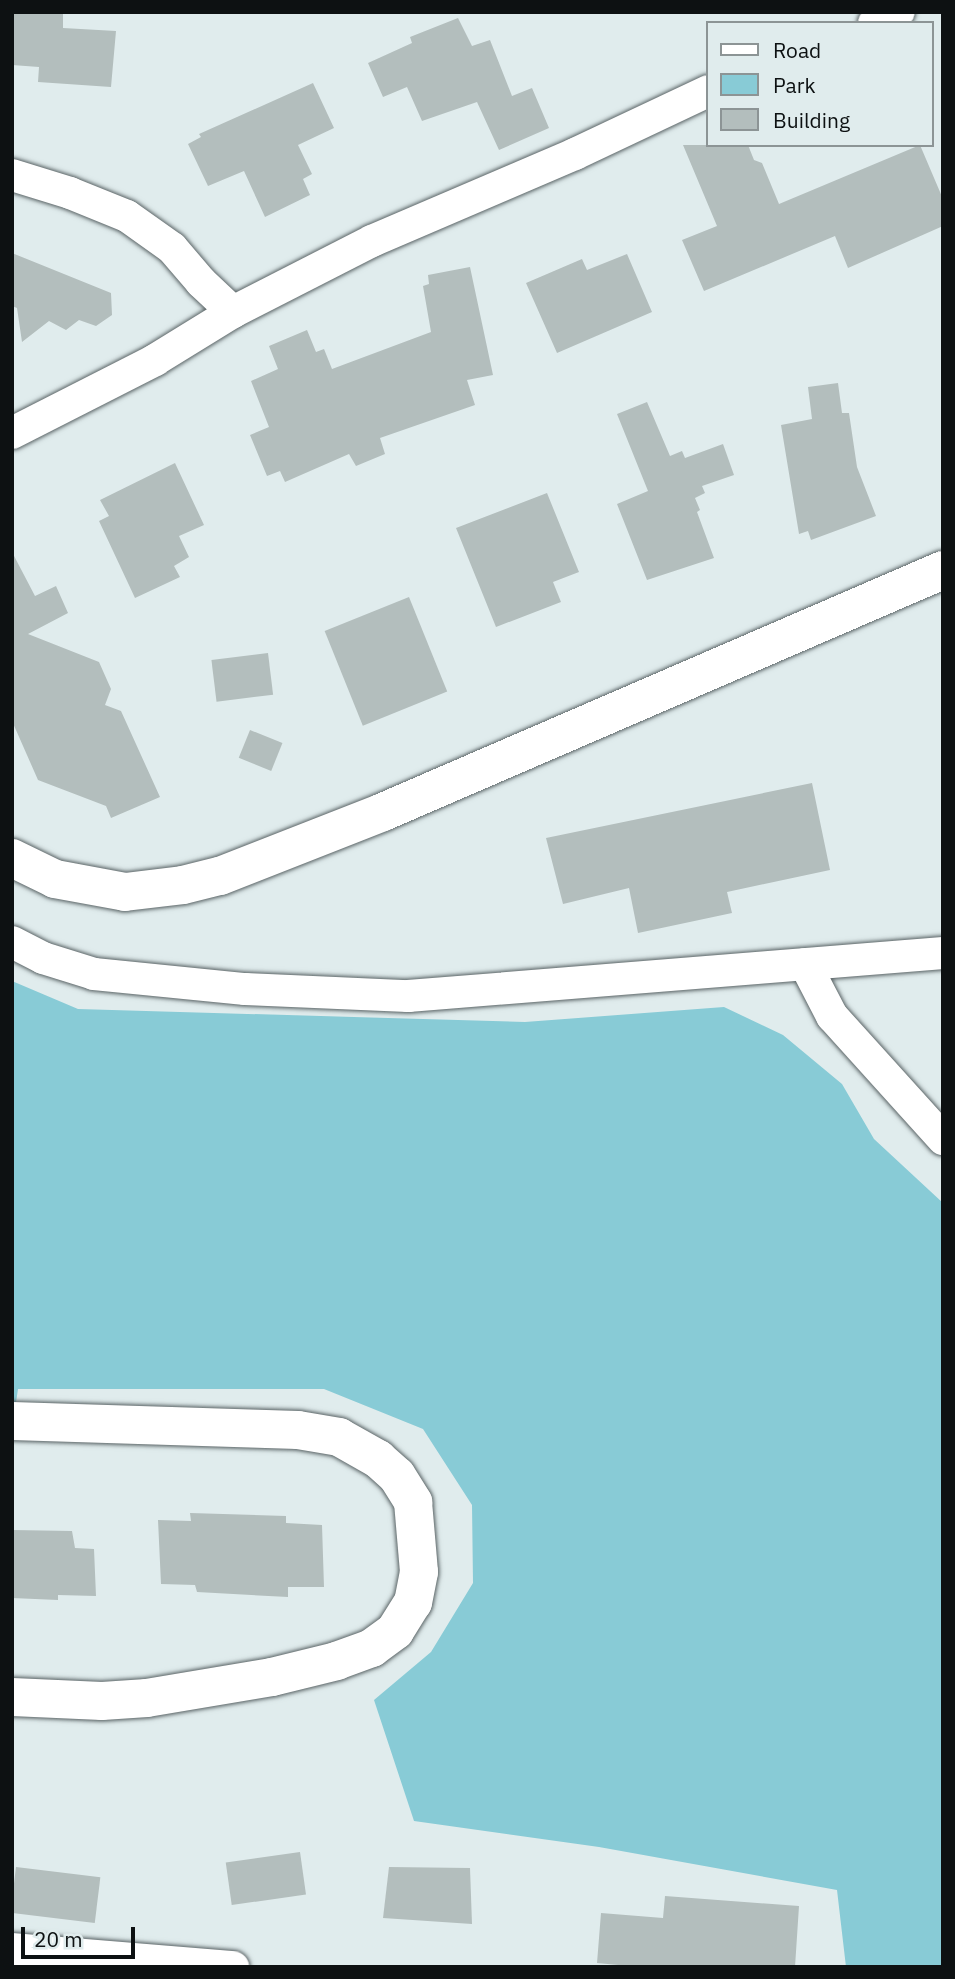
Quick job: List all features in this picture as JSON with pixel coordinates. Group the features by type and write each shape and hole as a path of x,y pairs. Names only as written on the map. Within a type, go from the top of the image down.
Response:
{"main road":[{"path":"12,858 55,879 125,892 209,879 383,812 943,570"},
{"path":"12,1421 298,1430 339,1437 378,1459 397,1476 413,1502 419,1572 413,1602 395,1631 372,1648 337,1661 272,1677 147,1698 102,1701 12,1697"}],"street":[{"path":"879,21 899,12"},
{"path":"12,433 155,360 233,312 372,241 575,154 706,92"},
{"path":"12,175 70,193 127,216 172,248 201,282 233,312"},
{"path":"12,942 43,958 94,974 170,983 335,995 408,996 943,953"},
{"path":"805,964 832,1016 943,1139"},
{"path":"12,1949 233,1967"}],"green space":[{"path":"12,981 78,1009 525,1022 724,1007 783,1035 842,1084 874,1139 943,1203 943,1967 846,1967 837,1890 599,1847 414,1821 374,1700 431,1652 473,1583 472,1505 423,1429 324,1389 18,1389 12,1430"}],"building":[{"path":"12,12 63,12 63,28 116,31 111,87 38,82 39,67 12,65"},
{"path":"458,18 472,46 490,40 512,96 532,88 549,128 499,150 477,102 422,121 407,87 383,97 368,63 412,43 410,37"},
{"path":"313,83 334,128 298,145 312,174 303,179 310,195 265,217 244,171 208,186 188,144 201,137 199,134"},
{"path":"683,145 749,147 754,160 762,163 779,204 921,147 943,199 943,226 848,268 835,236 704,291 682,240 717,226"},
{"path":"12,253 111,293 112,315 96,326 79,320 66,330 49,321 22,342 17,308 12,306"},
{"path":"627,254 652,312 557,353 526,283 582,259 587,270"},
{"path":"470,267 493,375 467,380 475,405 380,438 385,454 356,466 349,454 285,482 280,471 267,476 250,435 269,427 251,381 278,369 269,346 307,330 316,352 324,349 332,369 431,332 423,286 429,284 428,275"},
{"path":"838,383 842,413 849,413 857,467 876,516 811,540 808,531 799,534 781,425 812,419 808,387"},
{"path":"647,402 670,456 682,451 685,458 723,444 734,475 702,486 705,493 695,498 700,510 697,512 714,558 647,580 617,504 648,491 617,414"},
{"path":"175,463 204,525 179,536 189,557 174,566 180,577 135,598 99,521 109,516 100,500"},
{"path":"547,493 579,572 553,582 561,602 496,627 456,528"},
{"path":"12,552 35,596 56,586 68,613 28,634 99,662 111,689 105,705 121,711 160,797 111,818 106,806 38,780 12,721"},
{"path":"409,597 447,692 363,726 325,631"},
{"path":"268,653 273,695 217,702 211,660"},
{"path":"250,730 282,743 271,771 239,758"},
{"path":"812,783 830,870 727,892 732,913 638,933 629,888 563,904 546,838"},
{"path":"190,1513 286,1516 286,1523 322,1525 324,1587 288,1587 288,1597 197,1592 195,1585 161,1584 158,1520 191,1521"},
{"path":"12,1530 72,1531 75,1548 94,1549 96,1596 58,1595 58,1600 12,1598"},
{"path":"300,1852 306,1895 232,1905 226,1862"},
{"path":"16,1867 100,1877 95,1923 12,1913"},
{"path":"389,1867 470,1868 472,1924 383,1918"},
{"path":"665,1896 799,1906 795,1967 639,1967 597,1963 601,1913 663,1918"}]}
